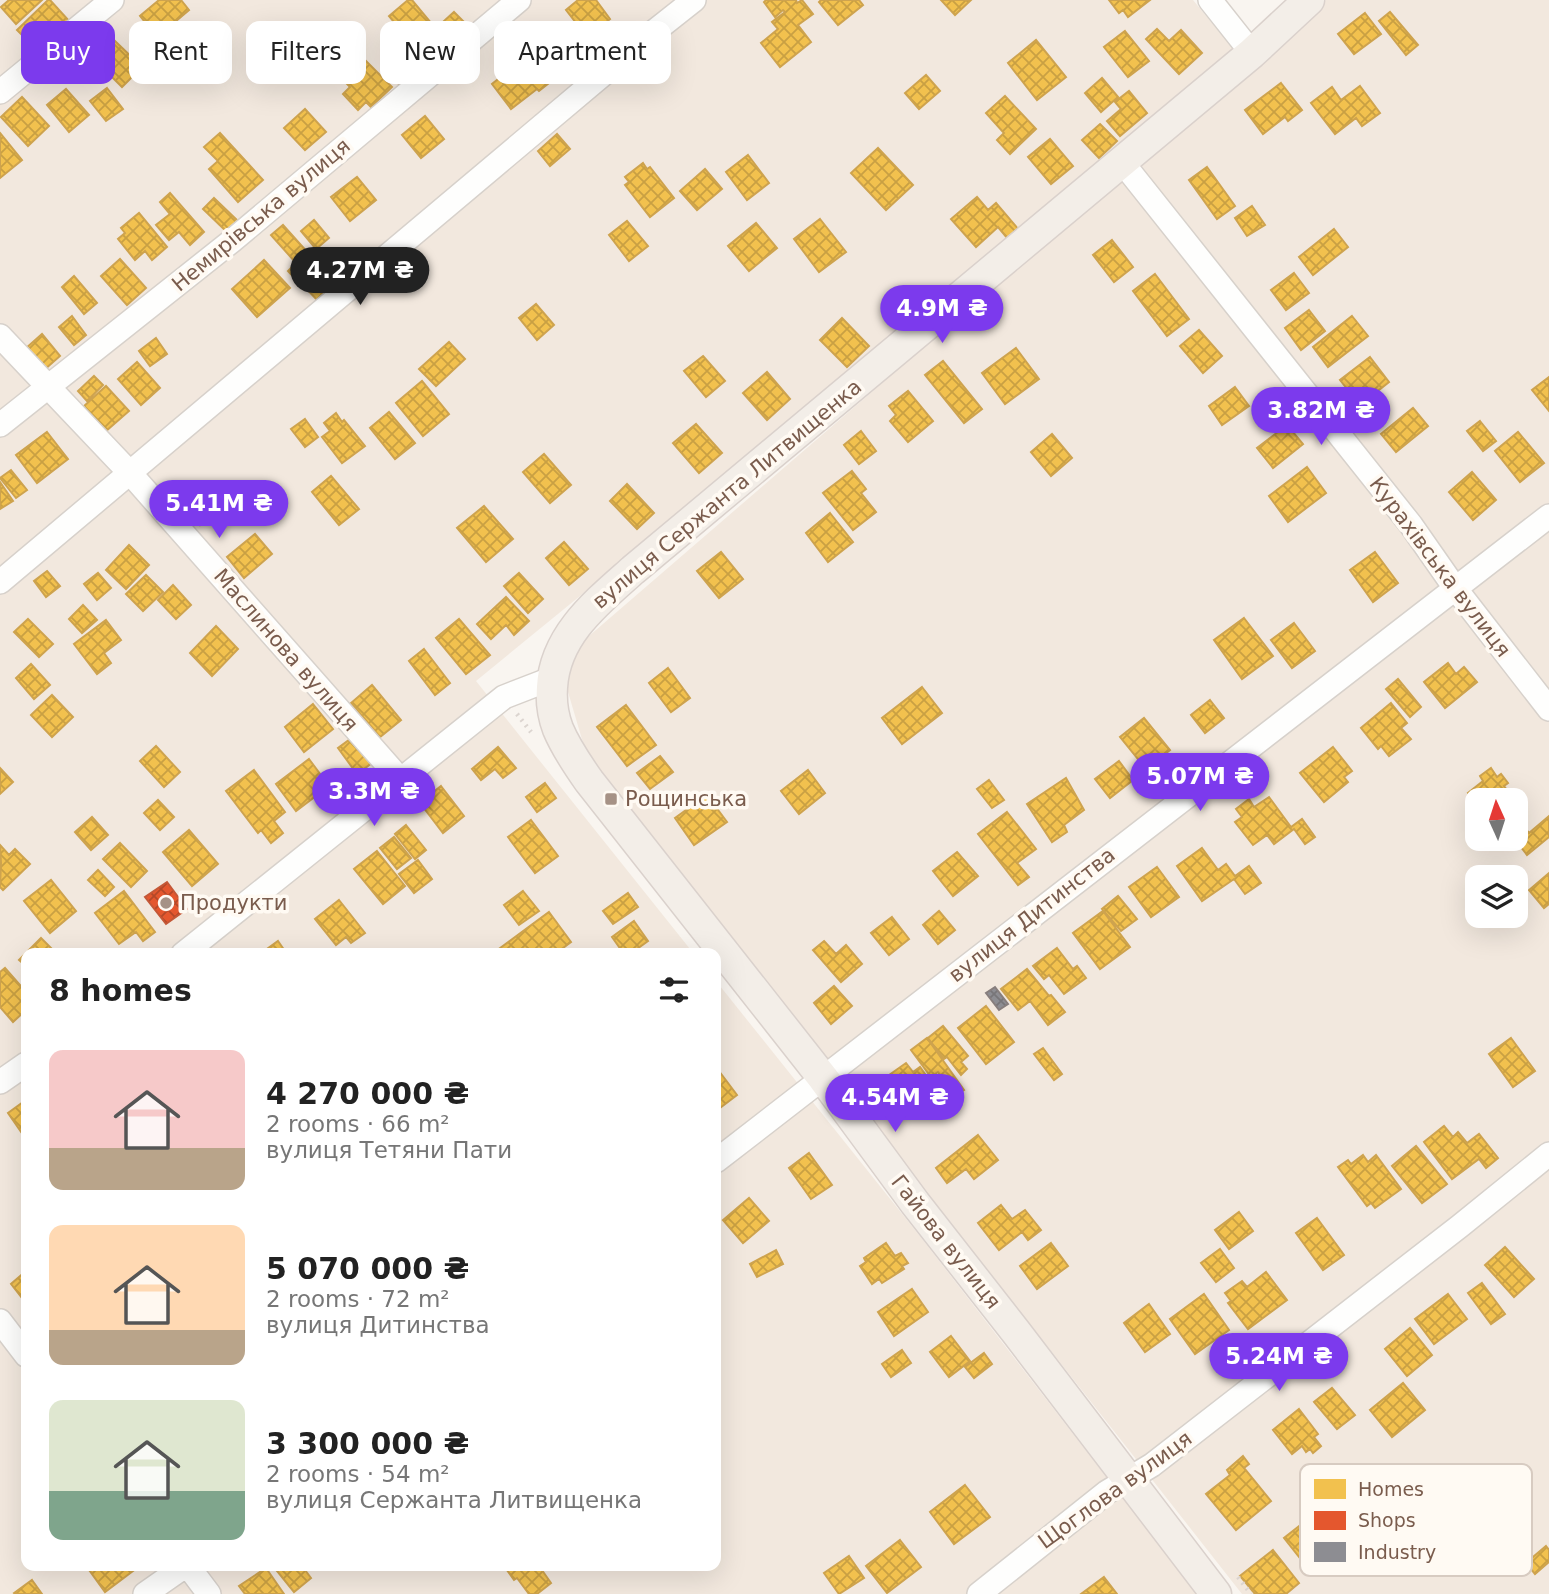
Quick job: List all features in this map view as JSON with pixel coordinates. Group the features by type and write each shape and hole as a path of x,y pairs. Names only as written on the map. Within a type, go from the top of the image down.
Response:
{"main road":[{"name":"вулиця Сержанта Литвищенка","path":"553,678 557,658 565,640 591,608 633,570 1122,162 1309,0"},
{"name":"Гайова вулиця","path":"553,678 551,702 557,727 570,754 721,948"},
{"name":"Гайова вулиця","path":"721,949 823,1078 915,1203 1216,1594"}],"street":[{"path":"0,92 112,0"},
{"name":"Немирівська вулиця","path":"0,425 233,240 519,0"},
{"path":"0,582 694,0"},
{"path":"1210,0 1252,52"},
{"name":"Курахівська вулиця","path":"1122,162 1411,525 1455,588 1549,709"},
{"name":"Маслинова вулиця","path":"0,336 130,472 400,779"},
{"name":"вулиця Дитинства","path":"721,1157 1549,516"},
{"path":"190,948 504,697 553,678"},
{"path":"0,1083 21,1068"},
{"name":"Щоглова вулиця","path":"979,1594 1107,1492 1152,1465 1549,1154"},
{"path":"0,1321 21,1348"},
{"path":"145,1594 179,1571"},
{"path":"190,1571 209,1594"}],"shaded area":[{"path":"0,0 1193,0 1236,52 1032,227 476,681 689,948 21,948 21,1571 721,1571 721,987 923,1240 1197,1594 0,1594"},
{"path":"1326,0 1549,0 1549,1594 1242,1594 589,763 568,692 567,655"}],"building: Homes":[{"path":"9,0 42,0 16,24 1,7"},
{"path":"50,0 69,21 26,21"},
{"path":"159,0 181,0 189,10 176,21 144,21 140,16"},
{"path":"408,0 412,0 429,21 393,21 389,16"},
{"path":"578,0 596,0 610,19 575,21 566,10"},
{"path":"796,0 797,3 802,0 813,14 798,25 811,42 780,67 761,43 778,29 772,22 785,12 783,10 775,17 764,2"},
{"path":"859,0 863,5 838,25 819,2"},
{"path":"941,0 971,0 955,15"},
{"path":"1109,0 1150,0 1128,17 1123,10 1119,13"},
{"path":"454,12 463,21 444,21"},
{"path":"1390,12 1418,45 1406,55 1379,21"},
{"path":"1365,13 1381,34 1354,54 1338,34"},
{"path":"1157,29 1169,41 1181,30 1202,53 1179,74 1146,39"},
{"path":"1125,31 1149,61 1128,77 1104,47"},
{"path":"1036,40 1066,77 1037,100 1008,63"},
{"path":"115,41 129,54 129,80 122,87 115,80"},
{"path":"366,61 380,75 380,84 389,84 392,87 371,107 366,102 358,110 343,94 350,87 347,84 366,84"},
{"path":"926,75 940,91 919,109 905,93"},
{"path":"1102,78 1118,97 1101,112 1085,93"},
{"path":"494,82 548,84 511,109 492,84"},
{"path":"1281,83 1302,110 1288,121 1285,117 1263,134 1245,110"},
{"path":"1360,86 1380,113 1362,126 1356,118 1335,134 1311,103 1332,87 1341,100"},
{"path":"107,88 123,109 106,121 90,101"},
{"path":"66,89 89,115 69,132 47,105"},
{"path":"1129,91 1147,113 1120,136 1107,121 1121,109 1115,102"},
{"path":"1005,96 1036,129 1010,154 997,140 1004,133 986,113"},
{"path":"22,97 49,126 28,146 1,117"},
{"path":"305,109 326,132 305,150 284,128"},
{"path":"425,116 444,139 421,158 402,135"},
{"path":"1100,124 1117,141 1099,158 1082,140"},
{"path":"0,133 22,160 0,178"},
{"path":"220,133 263,180 238,202 209,169 218,161 204,147"},
{"path":"557,134 570,149 550,166 538,151"},
{"path":"1050,139 1073,166 1051,184 1028,157"},
{"path":"878,148 913,185 886,210 851,173"},
{"path":"748,155 769,183 747,200 726,172"},
{"path":"643,163 647,169 650,167 674,198 650,217 625,185 629,182 625,177"},
{"path":"1207,167 1235,206 1217,219 1189,180"},
{"path":"705,169 722,189 697,210 680,191"},
{"path":"357,177 376,200 350,221 331,197"},
{"path":"170,193 204,232 190,245 179,232 169,240 156,225 170,214 160,202"},
{"path":"977,197 988,210 996,203 1019,230 1008,239 998,227 976,247 951,219"},
{"path":"214,198 238,221 227,232 203,209"},
{"path":"1252,206 1265,225 1247,236 1235,218"},
{"path":"139,213 167,247 152,260 145,251 135,260 118,239 125,233 121,228"},
{"path":"820,219 846,252 819,272 794,239"},
{"path":"314,220 329,238 316,249 301,231"},
{"path":"627,221 648,246 629,261 609,235"},
{"path":"756,223 777,248 749,271 728,246"},
{"path":"283,225 318,264 298,282 288,271 296,263 271,235"},
{"path":"1334,229 1348,247 1313,275 1299,257"},
{"path":"1112,240 1133,267 1114,282 1093,255"},
{"path":"120,259 146,288 127,305 101,276"},
{"path":"264,260 290,288 257,317 232,289"},
{"path":"1294,273 1309,293 1286,310 1271,290"},
{"path":"315,274 331,290 319,302 303,285"},
{"path":"1155,274 1189,319 1167,336 1133,291"},
{"path":"74,276 97,303 84,314 62,287"},
{"path":"536,304 554,325 537,340 519,318"},
{"path":"1309,310 1325,331 1301,350 1285,328"},
{"path":"72,316 86,335 74,345 59,327"},
{"path":"1352,316 1368,336 1328,367 1313,347"},
{"path":"842,318 869,346 847,367 820,340"},
{"path":"1199,330 1222,356 1203,373 1180,346"},
{"path":"42,334 60,356 44,370 25,349"},
{"path":"156,338 167,354 150,366 139,351"},
{"path":"449,342 465,359 436,386 419,369"},
{"path":"1016,348 1039,379 1005,404 982,373"},
{"path":"703,356 725,381 706,397 684,371"},
{"path":"1370,357 1389,382 1360,405 1340,380"},
{"path":"943,361 982,409 964,423 925,375"},
{"path":"137,362 160,388 141,405 118,379"},
{"path":"767,372 790,399 767,420 743,393"},
{"path":"94,376 103,385 87,401 78,391"},
{"path":"1549,377 1549,411 1532,390"},
{"path":"422,381 449,414 423,436 396,403"},
{"path":"106,386 129,411 106,431 83,407"},
{"path":"1235,387 1249,406 1222,425 1209,406"},
{"path":"908,391 933,421 908,442 890,421 896,415 889,406"},
{"path":"1413,408 1428,426 1396,452 1381,434"},
{"path":"389,412 415,443 395,459 370,428"},
{"path":"336,413 365,446 342,463 322,437 330,431 324,423"},
{"path":"305,419 318,437 305,447 291,429"},
{"path":"1480,421 1496,441 1483,451 1467,431"},
{"path":"696,424 722,453 699,473 673,443"},
{"path":"1287,425 1303,444 1273,468 1257,448"},
{"path":"861,431 876,451 859,464 844,445"},
{"path":"47,432 68,459 37,483 16,455"},
{"path":"1518,432 1544,463 1520,482 1495,451"},
{"path":"1052,434 1072,458 1051,476 1031,452"},
{"path":"544,454 571,485 550,503 523,472"},
{"path":"1307,467 1326,493 1288,522 1269,496"},
{"path":"11,470 27,490 16,498 0,478"},
{"path":"852,471 866,489 861,493 876,512 853,530 823,493"},
{"path":"1472,472 1496,500 1473,520 1449,492"},
{"path":"331,476 359,509 339,525 312,492"},
{"path":"0,482 13,501 0,509"},
{"path":"216,482 231,501 200,525 185,507"},
{"path":"627,484 654,513 637,529 610,501"},
{"path":"484,506 513,539 486,562 457,528"},
{"path":"830,513 853,542 828,562 806,533"},
{"path":"255,534 272,554 244,578 227,557"},
{"path":"564,542 588,569 569,585 546,558"},
{"path":"129,545 149,565 126,589 106,570"},
{"path":"721,552 743,579 719,598 697,571"},
{"path":"1375,552 1398,583 1373,602 1350,570"},
{"path":"47,571 60,586 46,597 34,581"},
{"path":"98,573 111,588 97,600 84,584"},
{"path":"519,573 543,599 528,613 504,586"},
{"path":"146,575 163,592 143,611 126,594"},
{"path":"173,585 191,605 176,619 158,600"},
{"path":"506,597 529,621 514,635 506,625 491,639 477,624"},
{"path":"83,605 97,620 82,633 69,619"},
{"path":"1244,618 1273,656 1242,679 1214,640"},
{"path":"28,619 53,644 39,657 14,632"},
{"path":"459,619 490,655 466,674 436,638"},
{"path":"106,620 121,640 104,653 111,663 97,674 74,644"},
{"path":"1294,623 1315,651 1292,668 1271,640"},
{"path":"216,626 238,649 212,676 190,653"},
{"path":"424,649 450,683 435,695 409,661"},
{"path":"1448,663 1456,674 1464,667 1477,682 1445,708 1424,682"},
{"path":"31,664 50,685 34,699 16,678"},
{"path":"668,668 690,698 671,712 649,683"},
{"path":"1398,679 1421,707 1410,717 1386,689"},
{"path":"372,685 401,720 380,737 351,703"},
{"path":"922,687 942,713 902,744 882,718"},
{"path":"52,695 73,717 52,737 31,715"},
{"path":"1210,700 1224,718 1205,733 1191,715"},
{"path":"1391,703 1407,723 1401,728 1411,739 1389,756 1381,746 1378,749 1361,728"},
{"path":"313,704 333,729 304,752 285,727"},
{"path":"626,705 656,745 627,766 597,727"},
{"path":"1144,718 1170,750 1146,769 1120,737"},
{"path":"353,737 372,763 357,774 338,748"},
{"path":"156,746 180,772 164,787 140,761"},
{"path":"498,747 516,768 503,778 495,769 481,780 472,769"},
{"path":"1333,747 1352,771 1344,777 1348,782 1324,802 1300,773"},
{"path":"660,756 673,772 650,789 637,773"},
{"path":"309,759 329,786 296,811 276,784"},
{"path":"1119,761 1133,780 1110,798 1095,779"},
{"path":"0,768 13,782 0,794"},
{"path":"1491,768 1497,777 1501,774 1508,783 1504,786 1506,788 1474,788 1483,781 1480,776"},
{"path":"254,770 285,812 274,821 283,833 271,843 261,830 258,833 226,791"},
{"path":"808,770 825,793 799,814 781,791"},
{"path":"1066,778 1084,810 1064,825 1067,832 1052,842 1027,804"},
{"path":"989,780 1004,800 992,808 977,789"},
{"path":"545,783 556,798 537,812 526,797"},
{"path":"441,786 464,816 443,833 420,803"},
{"path":"707,795 727,822 694,845 675,818"},
{"path":"1269,797 1291,827 1302,819 1315,837 1305,844 1294,829 1274,844 1267,835 1253,845 1235,822 1242,817 1236,809 1249,799 1254,807"},
{"path":"158,800 174,817 160,830 144,813"},
{"path":"1007,812 1036,849 1017,863 1029,877 1018,885 978,834"},
{"path":"1549,816 1549,837 1527,855 1524,851 1528,851 1529,833"},
{"path":"92,817 108,835 91,850 75,832"},
{"path":"531,820 558,856 535,873 508,837"},
{"path":"406,825 426,850 415,859 395,834"},
{"path":"189,830 218,864 192,886 163,852"},
{"path":"394,837 411,858 397,869 380,848"},
{"path":"120,843 147,871 131,887 103,859"},
{"path":"0,845 9,855 15,849 30,864 3,890 0,887"},
{"path":"1202,848 1218,870 1226,864 1235,876 1249,866 1261,883 1245,894 1234,879 1202,901 1177,866"},
{"path":"377,851 405,886 383,904 354,869"},
{"path":"957,852 978,876 953,896 933,871"},
{"path":"418,860 432,879 414,893 399,874"},
{"path":"1157,867 1179,897 1151,917 1129,887"},
{"path":"98,870 114,887 105,896 88,880"},
{"path":"1549,873 1549,904 1544,908 1529,890"},
{"path":"51,880 76,911 50,933 24,901"},
{"path":"124,891 155,932 143,941 136,932 119,944 95,913"},
{"path":"523,891 539,911 519,925 504,905"},
{"path":"628,893 638,907 613,924 603,911"},
{"path":"1118,896 1137,919 1121,931 1102,909"},
{"path":"339,900 365,933 351,943 346,937 336,945 315,919"},
{"path":"939,911 955,930 938,944 923,925"},
{"path":"1103,911 1130,947 1100,969 1073,933"},
{"path":"549,912 571,942 563,948 500,948"},
{"path":"892,917 909,939 889,955 871,933"},
{"path":"634,921 648,941 638,948 620,948 612,937"},
{"path":"41,938 51,948 31,948"},
{"path":"278,941 283,948 268,948"},
{"path":"824,941 836,954 846,945 862,964 841,982 813,950"},
{"path":"1057,948 1073,969 1077,966 1086,978 1064,994 1049,975 1044,979 1033,966"},
{"path":"5,968 21,986 21,1015 13,1022 0,1007 0,972"},
{"path":"1027,969 1065,1012 1048,1025 1030,1001 1018,1010 1001,989"},
{"path":"834,986 852,1006 831,1024 814,1003"},
{"path":"986,1006 1014,1042 986,1064 958,1028"},
{"path":"943,1026 968,1056 961,1062 967,1069 961,1075 928,1038"},
{"path":"927,1038 964,1090 955,1096 938,1072 931,1077 911,1050"},
{"path":"1511,1038 1535,1071 1513,1087 1489,1054"},
{"path":"1043,1048 1062,1074 1054,1080 1034,1054"},
{"path":"906,1063 913,1072 920,1067 930,1081 891,1108 875,1085"},
{"path":"721,1074 737,1095 721,1107"},
{"path":"21,1104 21,1132 8,1113"},
{"path":"1444,1126 1453,1137 1458,1132 1467,1143 1479,1134 1498,1158 1486,1168 1479,1159 1452,1179 1424,1142"},
{"path":"978,1135 998,1160 974,1179 966,1169 947,1183 936,1168"},
{"path":"1416,1146 1447,1184 1422,1203 1392,1166"},
{"path":"809,1153 832,1185 811,1199 789,1168"},
{"path":"1363,1155 1368,1162 1376,1155 1401,1189 1375,1208 1371,1203 1367,1206 1338,1167 1348,1160 1351,1164"},
{"path":"749,1198 769,1221 743,1243 723,1220"},
{"path":"1001,1205 1012,1219 1025,1210 1041,1230 1028,1240 1022,1232 999,1250 978,1223"},
{"path":"1239,1212 1253,1231 1229,1249 1215,1230"},
{"path":"1317,1218 1344,1255 1323,1270 1296,1233"},
{"path":"886,1243 895,1256 901,1253 908,1263 902,1266 904,1269 882,1283 879,1279 872,1284 860,1266 866,1262 864,1258"},
{"path":"1051,1243 1068,1266 1037,1289 1020,1266"},
{"path":"1505,1247 1534,1279 1514,1297 1485,1265"},
{"path":"1220,1249 1234,1268 1216,1282 1201,1263"},
{"path":"776,1250 783,1264 757,1277 750,1264"},
{"path":"1266,1272 1287,1300 1248,1329 1228,1303 1231,1301 1225,1293 1242,1281 1247,1287"},
{"path":"21,1275 21,1297 11,1284"},
{"path":"1482,1283 1505,1314 1491,1324 1468,1293"},
{"path":"912,1289 928,1312 894,1336 878,1312"},
{"path":"1204,1294 1229,1330 1195,1354 1170,1319"},
{"path":"1448,1294 1467,1319 1434,1344 1415,1319"},
{"path":"1149,1304 1170,1334 1145,1352 1124,1323"},
{"path":"1410,1328 1432,1355 1407,1376 1385,1349"},
{"path":"951,1336 970,1361 949,1377 930,1352"},
{"path":"902,1350 911,1363 891,1377 882,1364"},
{"path":"984,1353 992,1364 974,1378 965,1367"},
{"path":"1403,1383 1425,1410 1392,1437 1370,1410"},
{"path":"1332,1388 1355,1415 1337,1429 1314,1402"},
{"path":"1299,1409 1318,1434 1314,1437 1321,1446 1313,1453 1310,1449 1306,1452 1302,1446 1292,1454 1273,1430"},
{"path":"1243,1456 1249,1464 1244,1468 1271,1501 1236,1530 1206,1494 1230,1475 1227,1470"},
{"path":"965,1485 990,1517 954,1544 930,1512"},
{"path":"1300,1525 1300,1558 1284,1538"},
{"path":"900,1540 921,1567 887,1593 866,1566"},
{"path":"1546,1546 1549,1550 1549,1562 1535,1574 1532,1570 1532,1558"},
{"path":"1273,1550 1299,1583 1286,1594 1255,1594 1240,1576"},
{"path":"849,1556 864,1578 839,1594 824,1573"},
{"path":"90,1571 133,1571 105,1592"},
{"path":"262,1571 268,1571 284,1594 245,1594 239,1586"},
{"path":"277,1571 306,1571 311,1578 294,1592"},
{"path":"508,1571 543,1571 551,1583 537,1594 529,1594 517,1578 514,1580"},
{"path":"1104,1577 1117,1594 1081,1594"},
{"path":"32,1580 42,1594 14,1593"}],"building: Shops":[{"name":"Продукти","path":"167,882 187,909 166,924 145,897"}],"building: Industry":[{"path":"995,987 1008,1004 999,1010 986,993"}],"place":[{"name":"Рощинська","path":"611,799"},
{"name":"Продукти","path":"166,903"}]}
